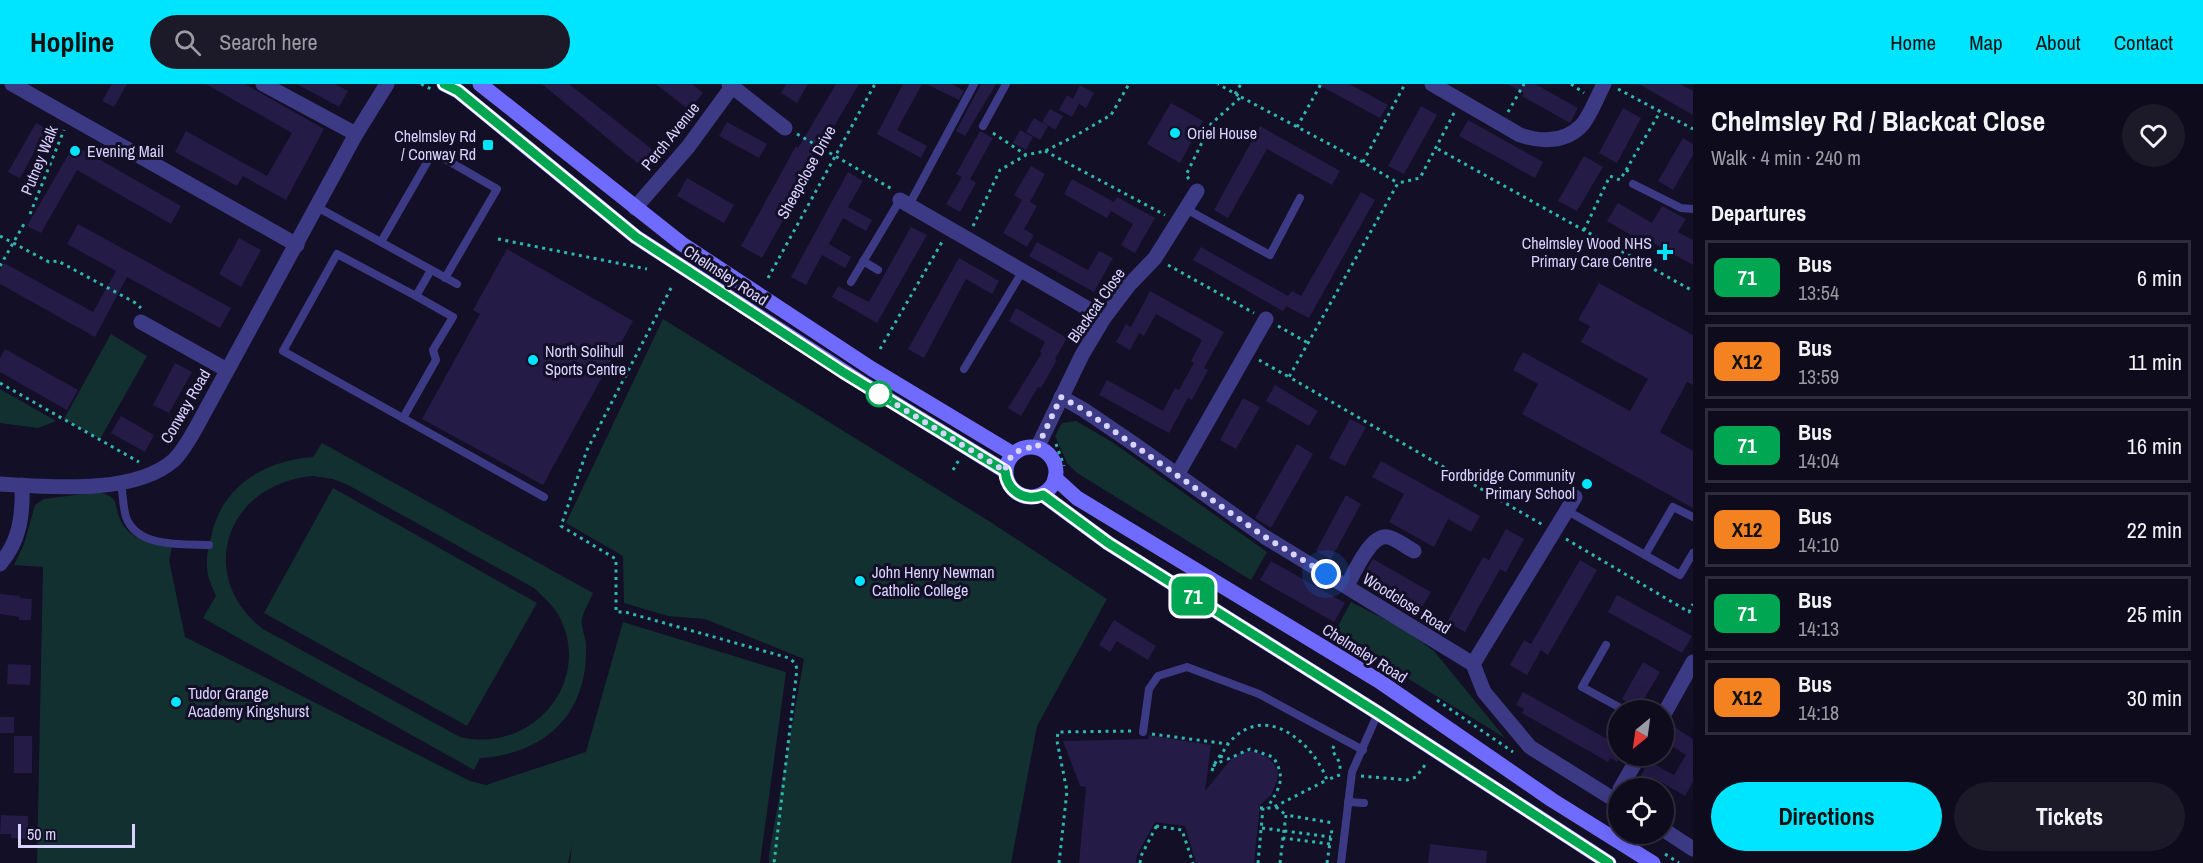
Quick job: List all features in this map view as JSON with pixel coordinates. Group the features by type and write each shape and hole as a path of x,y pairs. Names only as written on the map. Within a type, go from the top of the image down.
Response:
{"street":[{"path":"12,84 297,245"},
{"path":"263,84 356,134"},
{"name":"Conway Road","path":"0,484 21,486 121,484 157,472 173,460 183,449 356,134 387,84"},
{"name":"Chelmsley Road","path":"444,84 458,91 636,237 842,371 1005,471 1010,487 1017,494 1030,498 1043,495"},
{"name":"Chelmsley Road","path":"480,84 682,244 863,363 1013,454"},
{"path":"1432,84 1501,124 1534,140 1558,140 1582,126 1604,84"},
{"name":"Perch Avenue","path":"635,208 688,147 732,85 785,128"},
{"name":"Blackcat Close","path":"1037,448 1082,355 1104,318 1129,285 1155,258 1197,191"},
{"path":"904,203 1104,318"},
{"path":"143,317 227,370"},
{"path":"1178,475 1266,319"},
{"name":"Woodclose Road","path":"1061,397 1084,410 1265,537 1473,664"},
{"path":"1005,471 1013,454 1023,448 1037,448"},
{"name":"Chelmsley Road","path":"1037,448 1052,458 1056,467 1055,478 1077,498 1379,681 1552,800 1653,863"},
{"path":"1055,478 1051,488 1043,495 1108,543 1378,713 1609,863"},
{"path":"0,564 20,530 21,486"},
{"path":"1570,504 1473,664 1484,692 1530,747 1608,790"},
{"path":"1347,586 1372,542 1380,537 1388,537 1414,551"},
{"path":"1672,700 1693,662"},
{"path":"1674,837 1693,849"}],"lane":[{"path":"851,282 904,203 974,84"},
{"path":"983,126 1006,84"},
{"path":"381,243 433,152 497,189 446,278"},
{"path":"1633,184 1681,208 1693,209"},
{"path":"1183,215 1270,255 1300,198"},
{"path":"317,207 457,284"},
{"path":"403,418 436,360 433,350 453,316 337,254 283,351 544,497"},
{"path":"863,261 878,270"},
{"path":"416,296 431,270"},
{"path":"964,369 1022,272"},
{"path":"121,484 126,516 133,529 147,539 209,545"},
{"path":"1570,504 1645,555 1680,575 1693,553"},
{"path":"1645,555 1673,507 1693,517"},
{"path":"1606,645 1582,687 1608,701"},
{"path":"1143,732 1149,689 1158,676 1187,667 1209,673 1259,694 1363,750"},
{"path":"1341,863 1352,775 1378,713"},
{"path":"1348,801 1364,803"}],"path":[{"name":"Sheepclose Drive","path":"768,278 875,84"},
{"path":"880,349 939,244 961,235 1000,170 1026,155 1045,151 1112,115 1129,84"},
{"path":"1218,84 1398,183 1420,178 1460,100"},
{"path":"1235,94 1241,84"},
{"path":"1297,127 1320,84"},
{"path":"1363,162 1405,84"},
{"path":"1501,124 1524,84"},
{"path":"1609,84 1693,129"},
{"path":"1197,191 1186,176 1211,124 1241,97"},
{"path":"1626,170 1660,112"},
{"name":"Putney Walk","path":"30,214 70,116"},
{"path":"785,128 895,190 904,203"},
{"path":"1437,148 1693,291"},
{"path":"1045,151 1183,215"},
{"path":"1289,377 1398,183"},
{"path":"0,266 24,224"},
{"path":"0,236 50,262 58,261 134,302 143,317"},
{"path":"498,239 647,269"},
{"path":"1155,258 1308,342"},
{"path":"671,288 587,450 561,526 616,559 616,612 625,612 789,658 795,663 797,669 774,863"},
{"path":"1247,353 1689,612 1693,604"},
{"path":"0,383 157,472"},
{"path":"1212,771 1213,766 1236,734 1249,727 1263,725 1296,736 1319,761 1328,780"},
{"path":"1059,863 1067,791 1057,741 1058,732 1143,732 1228,744"},
{"path":"1213,766 1250,750 1273,757 1281,771 1278,791 1263,808 1258,863"},
{"path":"1220,756 1227,759"},
{"path":"1263,808 1276,806 1340,774 1407,780 1416,777 1425,765"},
{"path":"1276,806 1286,815 1333,823"},
{"path":"1280,863 1286,815"},
{"path":"1140,863 1141,856 1157,825 1181,827 1193,863"},
{"path":"1262,828 1331,837"},
{"path":"1283,838 1330,844"}],"green space":[{"name":"John Henry Newman Catholic College","path":"663,319 992,523 1107,599 1037,726 1011,863 769,863 804,659 705,619 668,616 624,603 623,556 566,523"},
{"path":"111,334 147,356 100,439 64,419"},
{"path":"0,389 56,421 38,428 0,423"},
{"path":"1076,421 1112,442 1267,552 1251,580 1077,473 1067,463 1055,436 1062,423"},
{"path":"322,443 593,593 582,618 586,654 581,688 563,721 550,733 518,751 480,758 474,770 203,618 216,596 209,577 207,555 217,519 225,503 235,490 262,470 295,459 313,457","holes":["313,476 333,479 348,485 534,588 554,608 568,641 568,666 562,688 549,708 532,724 510,735 486,739 460,737 263,629 242,607 230,583 226,559 230,535 241,513 259,495 283,482"]},
{"path":"333,488 537,603 467,726 264,613"},
{"name":"Tudor Grange Academy Kingshurst","path":"99,492 110,496 115,501 124,527 136,537 142,540 173,543 169,560 185,637 470,781 486,785 586,752 623,622 786,672 760,863 570,863 572,845 568,863 37,863 43,567 14,565 24,544 35,505 44,499"},
{"path":"1351,602 1402,628 1434,651 1505,738 1355,646 1336,630"}],"building":[{"path":"112,84 127,84 114,107 102,101"},
{"path":"206,84 245,84 324,129 286,200 243,176 237,186 175,152 186,131 267,176 292,133"},
{"path":"297,84 335,84 348,91 339,107"},
{"path":"542,84 569,84 653,150 641,166"},
{"path":"656,84 692,84 703,93 689,110"},
{"path":"786,84 808,84 797,103 781,93"},
{"path":"836,84 859,84 816,157 818,158 762,258 741,246 796,146 798,148"},
{"path":"903,84 922,84 897,130 927,146 921,158 877,134"},
{"path":"926,84 952,84 964,91 959,100"},
{"path":"981,84 996,84 965,136 956,131"},
{"path":"1317,84 1349,84 1388,105 1380,118"},
{"path":"1507,84 1535,84 1578,108 1570,123 1522,96 1524,93"},
{"path":"1639,84 1680,84 1693,91 1693,115"},
{"path":"1080,85 1094,93 1086,108 1079,104 1072,117 1059,110 1067,95 1073,99"},
{"name":"Oriel House","path":"1171,103 1203,121 1180,163 1147,144"},
{"path":"1421,106 1437,115 1404,174 1388,166"},
{"path":"1623,108 1641,118 1617,163 1599,153"},
{"path":"1050,109 1063,116 1055,130 1042,122"},
{"path":"1034,118 1048,126 1040,140 1026,132"},
{"path":"1468,120 1543,162 1535,178 1459,136"},
{"path":"727,122 767,144 759,158 719,136"},
{"path":"36,123 47,129 20,178 8,172"},
{"path":"1260,126 1340,171 1332,185 1267,149 1228,218 1214,210"},
{"path":"1020,130 1033,137 1026,150 1013,143"},
{"path":"980,131 993,138 970,179 976,183 960,212 946,204 962,177 956,174"},
{"path":"1683,138 1693,144 1693,155 1673,190 1658,181"},
{"path":"74,145 181,206 171,224 77,170 41,233 27,226"},
{"path":"1584,156 1603,167 1577,211 1558,201"},
{"path":"1031,166 1045,174 1030,202 1037,206 1024,229 1034,235 1027,247 1003,233 1022,200 1014,195"},
{"path":"848,172 863,181 848,207 872,220 866,231 843,218 829,244 851,257 845,268 822,255 806,285 791,277"},
{"path":"687,178 734,205 724,223 677,196"},
{"path":"1072,179 1114,202 1117,197 1155,218 1135,253 1121,245 1133,224 1111,211 1107,218 1064,194"},
{"path":"1361,192 1375,200 1309,318 1286,306 1283,311 1193,260 1201,247 1288,296 1292,291 1301,296"},
{"path":"1618,203 1652,223 1662,206 1686,219 1678,232 1693,240 1693,265 1641,236 1639,240 1607,221"},
{"path":"78,224 231,308 220,328 127,277 95,337 0,284 0,270 4,263 93,312 116,271 67,244"},
{"path":"911,227 927,235 877,323 832,297 838,286 869,302"},
{"path":"239,238 261,250 241,287 219,274"},
{"path":"1037,242 1088,270 1099,251 1113,258 1094,292 1029,256"},
{"name":"North Solihull Sports Centre","path":"507,249 633,321 543,485 422,419 480,314 473,310"},
{"path":"959,258 999,281 992,294 966,279 924,358 908,349"},
{"path":"1599,283 1693,335 1693,385 1687,382 1660,432 1693,451 1693,508 1522,414 1538,384 1513,370 1523,352 1630,411 1648,379 1581,342 1590,326 1578,320"},
{"path":"1150,291 1224,332 1204,368 1208,370 1192,400 1188,398 1169,433 1099,395 1107,380 1163,411 1175,388 1179,390 1194,363 1191,361 1202,340 1156,314 1144,336 1139,333 1130,350 1116,342 1126,324 1131,327"},
{"path":"1016,308 1067,338 1041,388 1038,387 1021,416 1008,408 1042,353 1040,352 1045,342 1009,321"},
{"path":"5,349 78,390 67,410 0,372 0,358"},
{"path":"175,363 192,372 169,413 153,405"},
{"path":"1275,385 1318,411 1309,426 1266,401"},
{"path":"1243,398 1260,407 1236,449 1220,440"},
{"path":"121,416 154,435 145,452 111,433"},
{"path":"1350,419 1366,427 1345,466 1329,458"},
{"path":"1297,444 1313,454 1271,528 1255,518"},
{"path":"1381,461 1480,516 1471,532 1448,519 1434,547 1389,522 1404,494 1372,477"},
{"path":"1346,495 1361,504 1331,559 1316,551"},
{"path":"1506,529 1524,539 1506,572 1500,569 1465,632 1447,622 1483,557 1489,560"},
{"path":"1373,559 1431,592 1422,607 1364,574"},
{"path":"1580,560 1597,570 1548,655 1541,650 1527,675 1510,665 1524,640 1531,644"},
{"path":"1271,561 1345,603 1334,622 1260,580"},
{"path":"0,594 32,599 31,620 19,620 19,617 0,614"},
{"path":"1617,595 1692,636 1682,653 1608,612"},
{"path":"1114,620 1156,646 1148,660 1117,641 1110,652 1099,645"},
{"path":"1643,662 1660,672 1643,700 1622,699"},
{"path":"8,664 31,665 30,685 7,684"},
{"path":"1523,692 1608,739 1608,762 1522,713 1524,709 1516,705"},
{"path":"0,717 14,717 14,733 0,733"},
{"path":"1674,727 1693,739 1693,782 1685,796 1674,790 1674,778 1640,778 1646,766 1657,766 1674,775 1686,755 1674,747"},
{"path":"1148,735 1211,745 1205,791 1232,758 1240,753 1257,752 1266,756 1274,764 1278,772 1277,781 1271,795 1260,805 1254,863 1196,863 1185,826 1155,822 1137,855 1136,863 1079,863 1086,787 1080,786 1063,741 1149,739"},
{"path":"14,736 32,736 32,773 14,773"},
{"path":"1,815 28,816 28,839 11,838 11,834 0,834"},
{"path":"1430,844 1487,851 1486,863 1428,863"}],"bus line":[{"name":"71","path":"444,84 458,91 636,237 843,372 1005,471 1010,487 1017,494 1030,498 1043,495 1108,543 1378,713 1609,863"}],"place":[{"name":"Oriel House","path":"1175,133"},
{"name":"Chelmsley Rd / Conway Rd","path":"488,145"},
{"name":"Evening Mail","path":"75,151"},
{"name":"Chelmsley Wood NHS Primary Care Centre","path":"1665,252"},
{"name":"North Solihull Sports Centre","path":"533,360"},
{"name":"Fordbridge Community Primary School","path":"1587,484"},
{"name":"John Henry Newman Catholic College","path":"860,581"},
{"name":"Tudor Grange Academy Kingshurst","path":"176,702"}],"route":[{"path":"879,394 1005,471 1013,454 1023,448 1037,448 1061,397 1134,444 1265,537 1326,574"}]}
